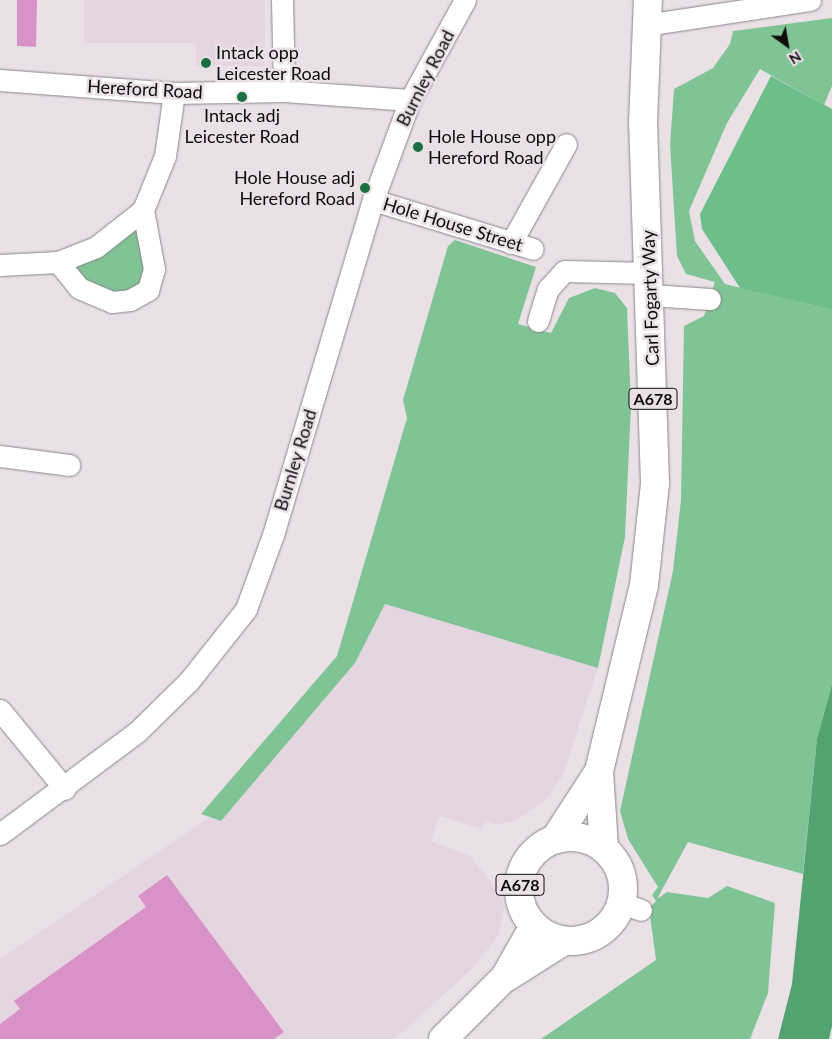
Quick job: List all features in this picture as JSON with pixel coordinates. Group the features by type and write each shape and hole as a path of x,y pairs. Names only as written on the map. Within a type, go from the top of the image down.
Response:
{"highway":[{"name":"Carl Fogarty Way","path":"604,848 599,771 644,585 655,483 650,284 643,123 647,13"},
{"name":"Carl Fogarty Way","path":"555,839 599,771"},
{"path":"555,839 572,837 604,848"},
{"name":"A678","path":"505,977 534,926 522,903 520,876 528,860 555,839"},
{"name":"A678","path":"443,1039 505,977 564,941 597,934 631,906 622,876 604,848"},
{"path":"534,926 564,941"}],"street":[{"path":"282,0 284,91"},
{"name":"Burnley Road","path":"0,834 65,789 138,731 189,681 246,609 273,535 373,200 410,100 466,0"},
{"path":"647,13 810,0"},
{"name":"Hereford Road","path":"0,80 174,93 284,91 410,100"},
{"path":"0,265 58,262 96,247 143,210 165,156 174,93"},
{"path":"512,243 566,144"},
{"name":"Hole House Street","path":"373,200 533,249"},
{"path":"58,262 79,288 112,302 130,300 148,290 154,269 143,210"},
{"path":"538,321 548,289 564,271 650,284 710,299"},
{"path":"0,456 69,465"},
{"path":"0,710 65,789"}],"shaded area":[{"path":"84,0 265,0 265,66 196,66 196,43 84,43"},
{"path":"832,18 832,86 824,105 760,69 727,123 689,211 695,241 725,284 832,310 832,684 817,739 803,874 688,842 657,899 667,892 708,898 727,886 775,903 768,993 750,1039 541,1039 656,960 649,908 656,901 652,895 658,887 628,839 620,811 673,571 681,500 684,326 704,316 715,282 686,274 677,256 670,145 674,89 713,68 730,44 733,31"},
{"path":"771,76 832,109 832,310 740,288 702,229 700,214"},
{"path":"143,210 148,290 112,302 58,262"},
{"path":"455,240 536,267 518,324 551,333 569,298 595,288 615,293 627,308 631,405 625,537 598,668 385,604 355,663 221,821 201,814 337,656 407,418 403,400 448,246"},
{"path":"385,604 598,668 562,777 546,800 514,821 497,825 485,821 482,829 439,816 431,841 470,856 500,893 504,907 499,935 472,969 395,1039 0,1039 0,959 210,817 221,821 355,663"},
{"path":"832,684 832,1026 829,1039 778,1039 792,984 817,739"}],"building":[{"path":"17,0 37,0 36,47 17,46"},
{"path":"167,875 284,1032 274,1039 0,1039 0,1024 20,1009 14,1001 146,907 138,896"}],"place":[{"name":"Intack opp Leicester Road","path":"206,63"},
{"name":"Intack adj Leicester Road","path":"242,97"},
{"name":"Hole House opp Hereford Road","path":"418,147"},
{"name":"Hole House adj Hereford Road","path":"365,188"}]}
